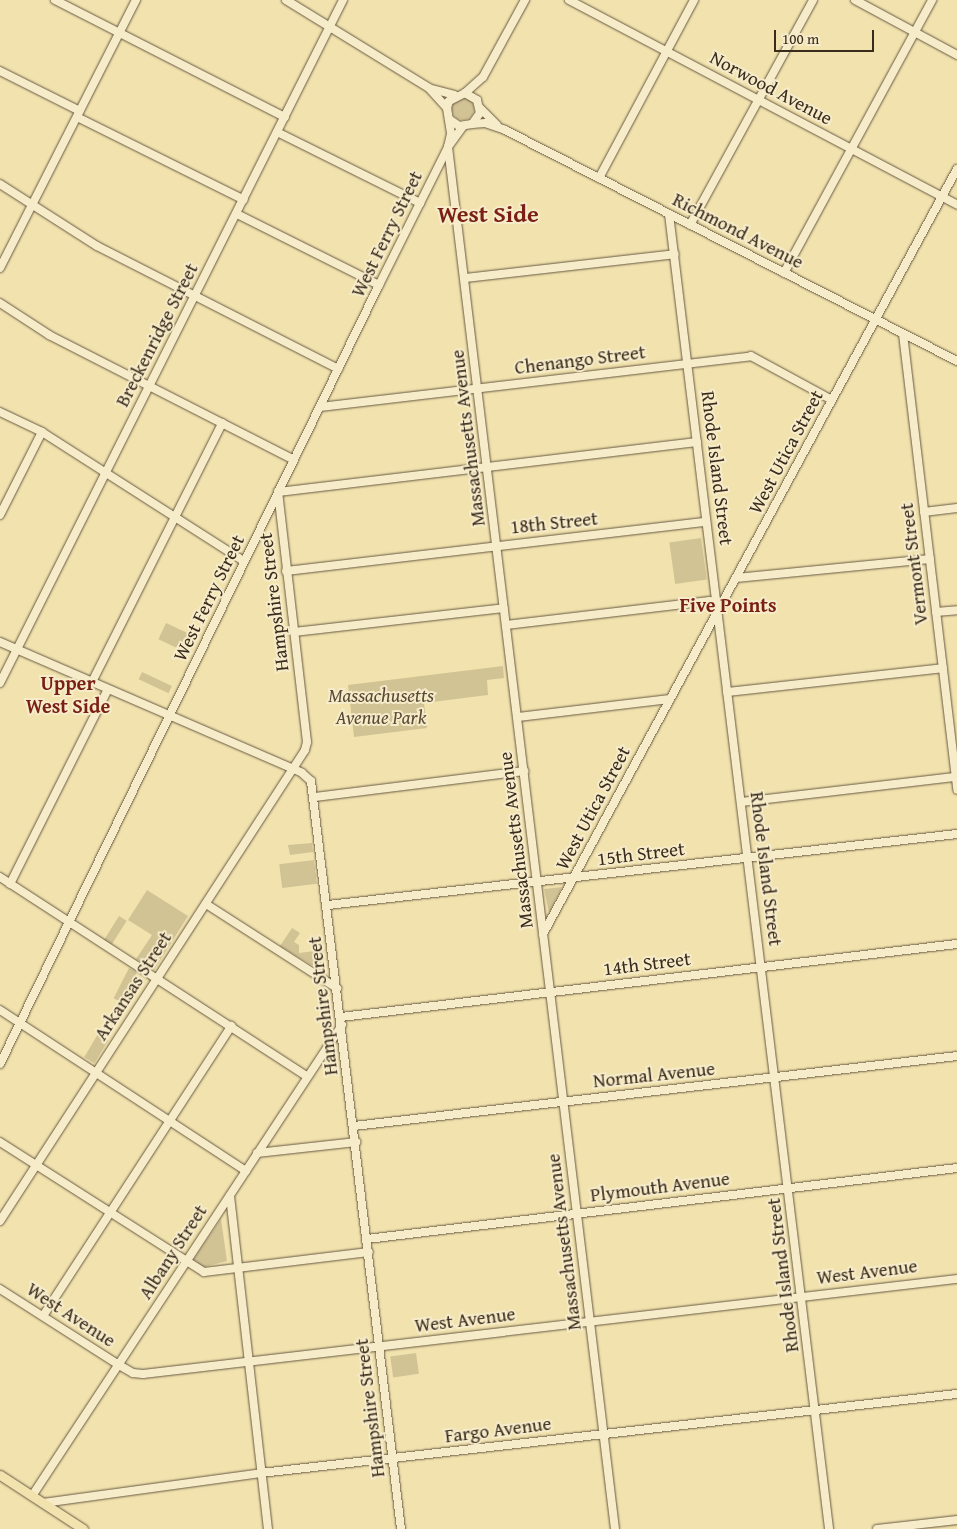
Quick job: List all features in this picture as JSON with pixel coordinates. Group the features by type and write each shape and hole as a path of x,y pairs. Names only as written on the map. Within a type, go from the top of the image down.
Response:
{"main road":[{"path":"0,1475 83,1529"}],"street":[{"path":"55,0 284,117"},
{"path":"0,268 136,0"},
{"path":"286,0 428,88 447,108 449,119 463,126 472,124 483,77 525,0"},
{"name":"Breckenridge Street","path":"0,684 343,0"},
{"name":"Norwood Avenue","path":"569,0 957,205"},
{"path":"598,178 694,0"},
{"path":"690,225 812,0"},
{"path":"855,0 957,55"},
{"path":"784,273 932,0"},
{"path":"0,71 78,114 244,200"},
{"path":"428,88 454,95 465,93 483,77"},
{"path":"465,93 478,104"},
{"path":"447,108 454,95"},
{"name":"Richmond Avenue","path":"478,104 505,130"},
{"name":"West Ferry Street","path":"448,148 449,119"},
{"name":"Richmond Avenue","path":"472,124 485,123 505,130 957,361"},
{"name":"West Ferry Street","path":"0,1064 338,369 448,148 463,126"},
{"path":"277,132 420,204"},
{"name":"Massachusetts Avenue","path":"448,148 615,1529"},
{"name":"West Utica Street","path":"543,934 957,169"},
{"path":"0,184 96,246 338,369"},
{"path":"237,214 379,286"},
{"name":"Rhode Island Street","path":"669,214 706,522 719,606 727,692 763,967 829,1529"},
{"path":"465,278 675,254"},
{"path":"0,303 49,336 294,460"},
{"name":"Vermont Street","path":"903,334 943,668 953,722 957,790"},
{"name":"Chenango Street","path":"320,407 751,356 832,400"},
{"path":"0,412 42,432 244,562"},
{"path":"92,682 222,423"},
{"path":"0,515 42,432"},
{"path":"278,492 697,442"},
{"name":"Hampshire Street","path":"278,492 307,742 294,769 311,780 315,797 401,1529"},
{"path":"924,512 957,508"},
{"name":"18th Street","path":"286,571 706,522"},
{"path":"736,578 930,559"},
{"path":"506,625 710,601 719,606"},
{"path":"294,632 504,608"},
{"path":"936,612 957,610"},
{"path":"0,642 294,769"},
{"path":"727,692 943,668"},
{"path":"10,884 108,689"},
{"path":"518,717 670,699"},
{"name":"Arkansas Street","path":"0,1221 294,769"},
{"path":"315,797 524,771"},
{"path":"741,802 956,777"},
{"name":"15th Street","path":"328,905 957,834"},
{"path":"0,877 307,1076"},
{"path":"206,904 337,988"},
{"name":"14th Street","path":"341,1021 550,992 957,944"},
{"path":"0,1010 246,1171"},
{"name":"Albany Street","path":"32,1496 246,1171 341,1021"},
{"path":"43,1316 231,1026"},
{"name":"Normal Avenue","path":"354,1126 957,1056"},
{"path":"0,1142 186,1263 204,1272 368,1252"},
{"path":"257,1153 356,1142"},
{"name":"Plymouth Avenue","path":"367,1238 957,1168"},
{"path":"230,1195 268,1529"},
{"name":"West Avenue","path":"0,1289 119,1365 133,1373 143,1374 957,1278"},
{"name":"Fargo Avenue","path":"43,1503 261,1473 957,1394"},
{"path":"876,1529 957,1520"}],"green space":[{"path":"463,98 471,101 474,109 471,117 463,120 455,117 452,109 455,101"},
{"path":"701,538 707,580 675,584 669,542"},
{"path":"166,623 196,637 188,653 158,639"},
{"name":"Massachusetts Avenue Park","path":"503,666 504,678 487,680 488,695 424,703 427,728 354,737 348,685"},
{"path":"142,672 172,686 169,693 139,679"},
{"path":"312,843 313,852 290,855 288,845"},
{"path":"314,860 317,884 282,888 279,864"},
{"path":"562,887 549,913 544,889"},
{"path":"147,890 188,916 154,970 136,959 152,935 128,920"},
{"path":"119,916 127,921 112,945 104,940"},
{"path":"292,928 300,933 294,942 299,945 299,953 323,950 325,973 280,946"},
{"path":"129,968 137,972 122,1002 114,998"},
{"path":"98,1034 108,1040 94,1063 84,1057"},
{"path":"221,1219 227,1261 204,1267 193,1260"},
{"path":"416,1353 419,1374 393,1377 390,1357"}],"district":[{"name":"West Side","path":"488,214"},
{"name":"Five Points","path":"728,604"},
{"name":"Upper West Side","path":"68,694"}]}
